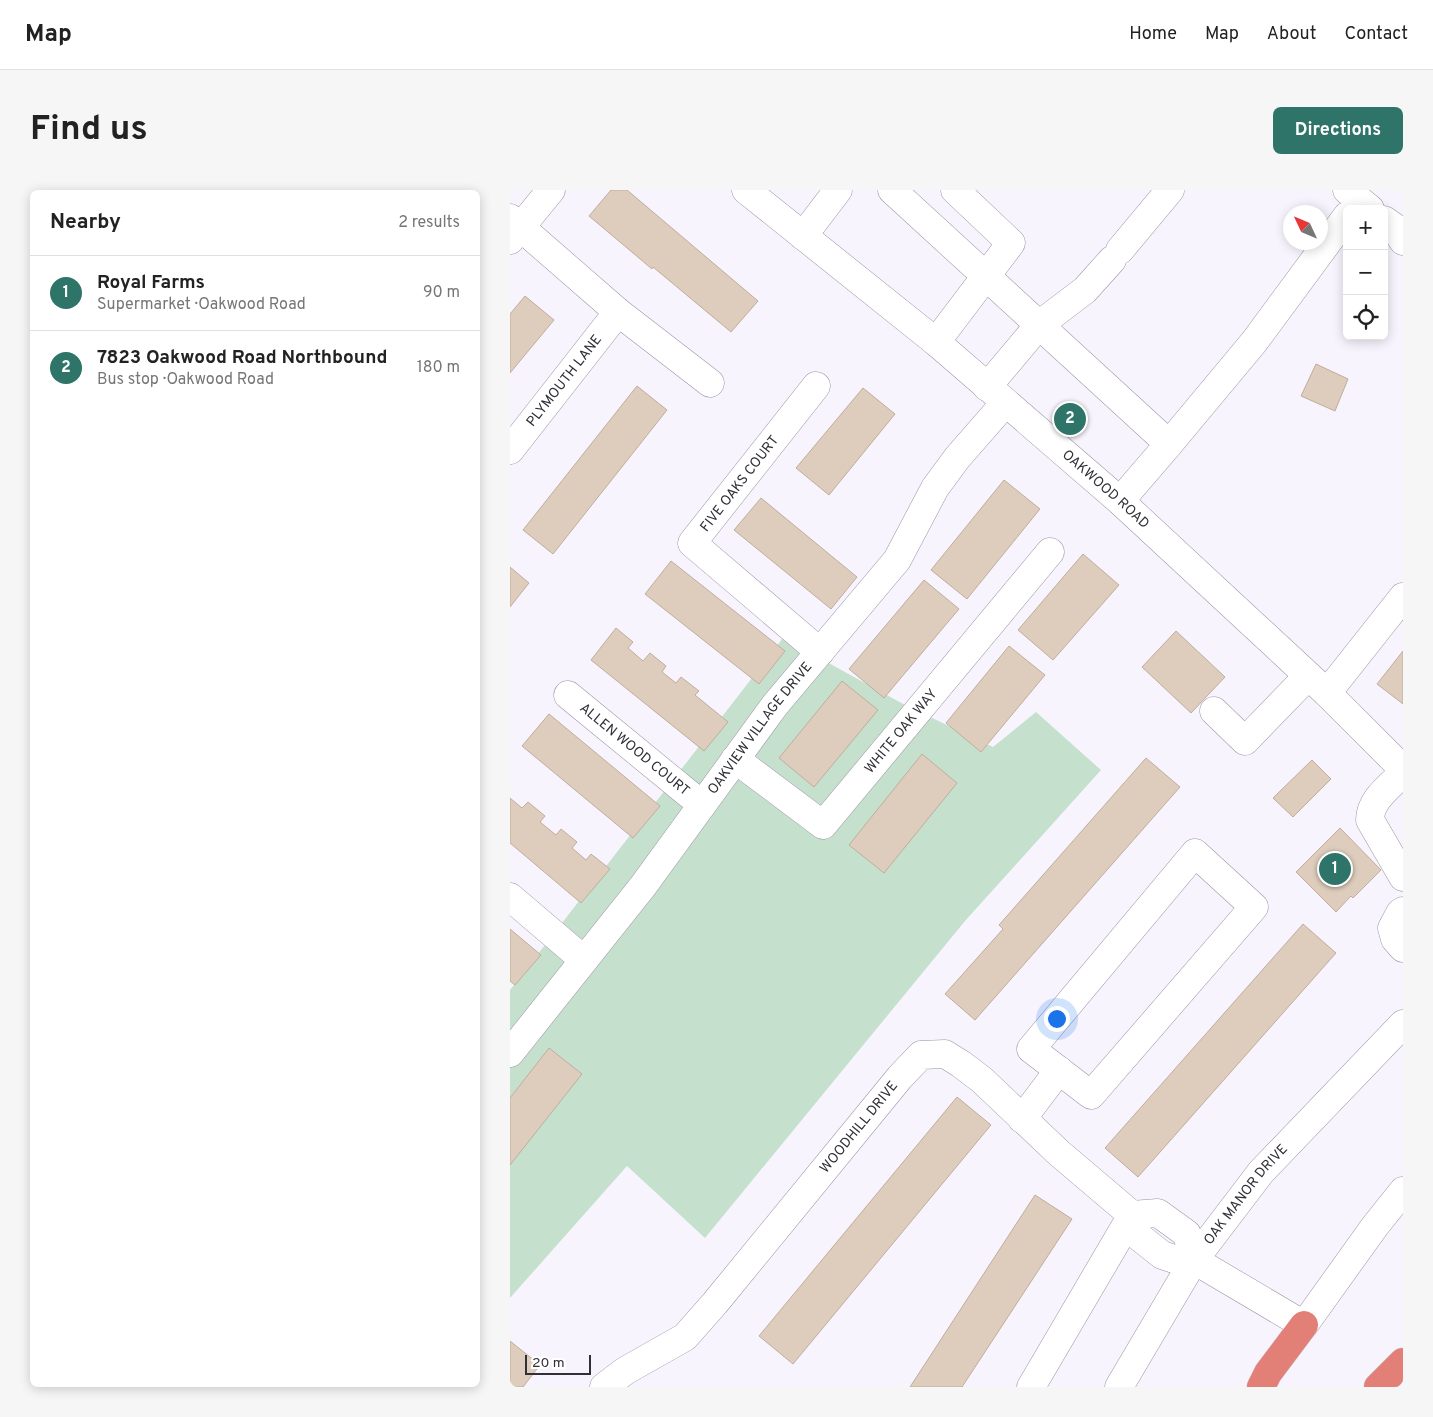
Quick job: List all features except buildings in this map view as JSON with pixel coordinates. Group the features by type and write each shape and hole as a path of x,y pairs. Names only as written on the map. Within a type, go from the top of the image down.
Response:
{"highway":[{"path":"1261,1387 1268,1373 1304,1325"},
{"path":"1378,1387 1403,1362"}],"street":[{"path":"551,190 514,228 710,383"},
{"name":"OAKWOOD ROAD","path":"746,190 936,342 1120,501 1318,685 1403,769"},
{"path":"803,236 838,190"},
{"path":"892,190 1169,444"},
{"path":"936,342 1012,243 955,190"},
{"name":"OAKVIEW VILLAGE DRIVE","path":"510,1053 643,886 775,705 897,560 936,488 957,458 1039,325 1086,290 1170,190"},
{"path":"1120,501 1254,342 1343,221"},
{"path":"1388,223 1394,227 1403,241"},
{"name":"PLYMOUTH LANE","path":"510,450 618,312"},
{"name":"FIVE OAKS COURT","path":"816,386 692,543 820,652"},
{"name":"WHITE OAK WAY","path":"735,759 823,825 1050,552"},
{"path":"1214,711 1246,741 1318,685 1403,597"},
{"name":"ALLEN WOOD COURT","path":"568,695 702,804"},
{"path":"1403,773 1374,802 1370,811 1370,820 1403,877"},
{"path":"1195,853 1254,906 1091,1096 1059,1070 1031,1048 1195,853"},
{"path":"510,896 584,960"},
{"path":"1403,910 1392,928 1395,939 1403,948"},
{"name":"OAK MANOR DRIVE","path":"1118,1387 1194,1260 1261,1172 1403,1024"},
{"name":"WOODHILL DRIVE","path":"604,1387 626,1371 685,1337 900,1077 921,1055 945,1054 982,1080 1059,1153 1132,1216"},
{"path":"1022,1119 1059,1070"},
{"path":"1032,1387 1132,1216 1158,1213 1187,1234 1194,1260 1304,1325 1403,1190"}],"green space":[{"path":"783,638 905,705 993,747 1036,712 1101,770 965,921 705,1238 627,1166 510,1298 510,990"}],"place":[{"name":"7823 Oakwood Road Northbound","path":"1070,419"},
{"name":"Royal Farms","path":"1335,869"}]}
